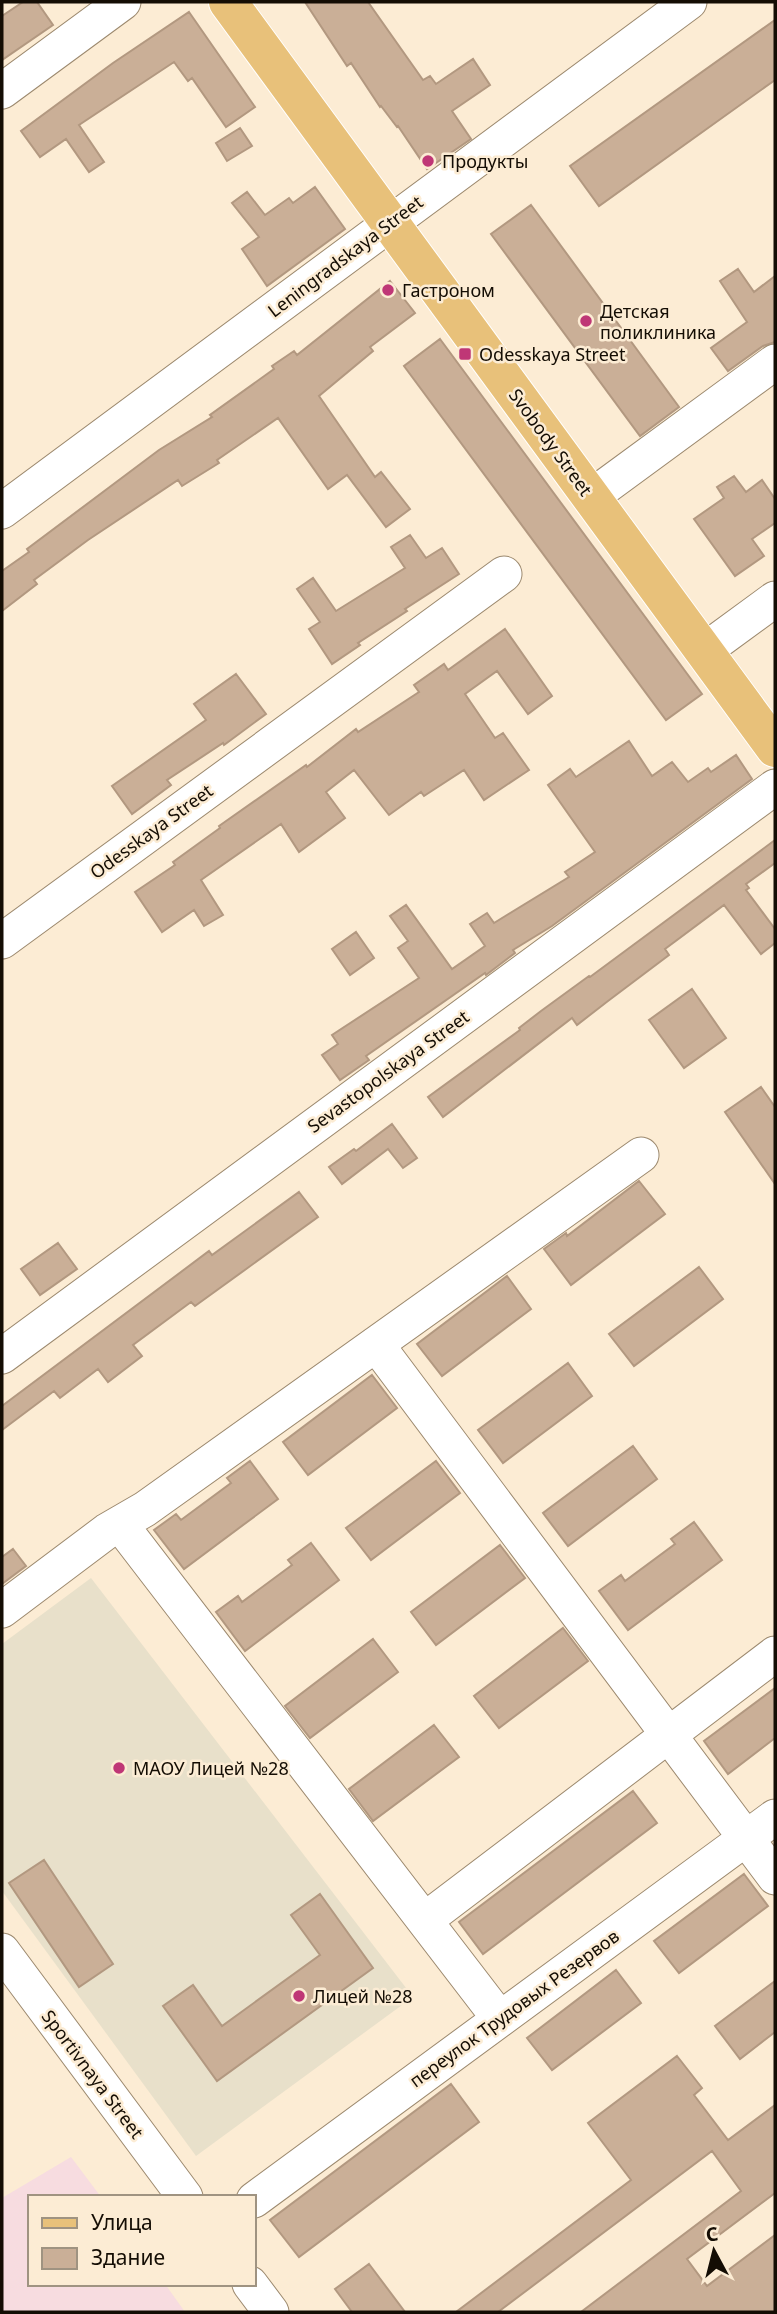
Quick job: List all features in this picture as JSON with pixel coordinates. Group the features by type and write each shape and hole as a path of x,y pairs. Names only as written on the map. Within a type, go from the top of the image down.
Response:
{"main road":[{"name":"Svobody Street","path":"228,2 775,748"}],"street":[{"path":"2,92 123,2"},
{"name":"Leningradskaya Street","path":"2,511 689,2"},
{"path":"591,497 775,362"},
{"name":"Odesskaya Street","path":"2,940 504,573"},
{"path":"704,651 775,599"},
{"name":"Sevastopolskaya Street","path":"2,1356 775,787"},
{"path":"2,1610 641,1155"},
{"path":"376,1344 775,1877"},
{"path":"120,1524 500,2019"},
{"path":"425,1920 775,1654"},
{"name":"переулок Трудовых Резервов","path":"256,2199 775,1817"},
{"name":"Sportivnaya Street","path":"2,1951 184,2195"},
{"path":"252,2286 271,2312"}],"shaded area":[{"name":"МАОУ Лицей №28","path":"91,1578 413,1997 196,2156 2,1891 2,1644"},
{"path":"71,2157 100,2195 28,2195 28,2286 166,2286 185,2312 2,2312 2,2198"}],"building":[{"path":"23,2 37,2 53,25 2,60 2,16"},
{"path":"305,2 368,2 423,80 430,76 436,84 473,59 490,85 452,111 471,139 427,169 351,63 347,66"},
{"path":"189,12 255,107 226,127 192,78 188,81 174,62 79,125 104,162 89,172 66,139 40,157 21,131 113,63"},
{"path":"775,20 775,80 599,206 570,166"},
{"path":"240,128 252,146 227,161 216,143"},
{"path":"315,187 345,229 267,286 242,249 259,237 232,203 247,192 265,215 289,198 293,203"},
{"name":"Детская поликлиника","path":"531,205 679,407 640,436 491,234"},
{"path":"738,269 754,292 775,276 775,342 763,346 728,371 711,348 747,322 720,281"},
{"path":"390,281 415,313 370,347 373,351 319,396 375,477 381,472 410,509 386,527 347,475 328,489 278,418 217,460 219,463 182,486 178,480 88,540 34,580 37,584 2,611 2,571 29,552 27,549 159,450 212,417 210,415 274,369 272,366 294,351 297,355"},
{"path":"440,339 702,694 666,720 404,366"},
{"path":"734,476 746,492 762,480 775,499 775,523 752,539 764,556 735,576 694,519 724,498 717,487"},
{"path":"410,535 426,558 442,548 459,574 405,609 407,611 358,643 360,645 332,664 309,629 320,622 297,589 313,578 336,611 405,568 391,547"},
{"path":"505,629 552,696 528,714 497,671 465,694 495,738 503,733 529,770 484,800 464,770 424,796 421,792 389,815 354,770 326,792 345,818 299,852 281,824 201,880 223,915 204,926 194,910 162,932 135,892 175,865 173,862 220,828 219,826 306,765 307,767 356,729 358,732 419,692 414,685 444,664 448,670"},
{"path":"236,674 266,714 224,745 223,743 167,780 171,785 132,814 112,786 206,720 194,704"},
{"path":"629,741 652,776 672,762 688,782 708,768 711,772 736,755 752,779 552,926 513,950 515,953 486,975 485,973 366,1056 369,1060 340,1080 322,1055 338,1044 332,1035 419,978 398,948 408,941 390,916 406,905 452,969 485,946 470,924 487,913 494,923 569,877 565,872 595,852 548,785 570,769 576,777"},
{"path":"775,840 775,863 746,884 749,888 746,890 775,929 775,943 761,954 724,905 665,949 669,955 577,1025 572,1018 443,1117 428,1097"},
{"path":"356,932 374,958 350,975 332,949"},
{"path":"692,989 726,1038 684,1068 649,1020"},
{"path":"761,1087 775,1107 775,1184 725,1112"},
{"path":"392,1124 417,1158 403,1168 388,1149 342,1184 329,1167"},
{"path":"639,1181 665,1214 571,1285 544,1249 566,1233 567,1236"},
{"path":"299,1192 318,1217 195,1306 191,1302 133,1345 142,1356 108,1382 98,1369 60,1398 54,1391 2,1430 2,1406 209,1251 212,1255"},
{"path":"58,1243 77,1269 40,1295 21,1269"},
{"path":"699,1267 723,1299 634,1366 609,1334"},
{"path":"507,1276 531,1309 442,1376 417,1344"},
{"path":"568,1363 592,1396 503,1463 478,1430"},
{"path":"372,1375 397,1408 308,1475 283,1442"},
{"path":"633,1446 657,1479 568,1546 543,1513"},
{"path":"250,1461 278,1499 184,1569 154,1530 176,1514 181,1520 231,1483 227,1478"},
{"path":"436,1461 460,1493 371,1560 346,1528"},
{"path":"694,1522 722,1560 628,1630 599,1591 621,1575 625,1581 675,1544 671,1539"},
{"path":"311,1543 339,1580 245,1651 216,1612 238,1596 242,1602 292,1565 288,1560"},
{"path":"500,1545 525,1578 436,1645 411,1612"},
{"path":"13,1549 26,1566 2,1584 2,1557"},
{"path":"563,1628 588,1661 499,1728 474,1696"},
{"path":"373,1639 398,1672 310,1738 285,1706"},
{"path":"775,1688 775,1738 728,1774 704,1741"},
{"path":"434,1725 459,1757 373,1821 349,1789"},
{"path":"633,1791 657,1823 483,1954 459,1922"},
{"path":"44,1860 113,1964 79,1987 9,1883"},
{"path":"744,1874 768,1906 679,1973 654,1941"},
{"name":"Лицей №28","path":"320,1894 373,1968 217,2081 163,2006 193,1985 222,2026 320,1955 291,1915"},
{"path":"616,1970 641,2003 552,2070 527,2038"},
{"path":"775,1981 775,2032 740,2059 715,2026"},
{"path":"677,2056 702,2088 694,2095 728,2140 775,2105 775,2193 687,2259 707,2286 775,2235 775,2312 581,2312 741,2191 712,2151 498,2312 456,2312 631,2180 588,2123"},
{"path":"451,2084 479,2122 299,2257 270,2220"},
{"path":"369,2264 405,2312 352,2312 335,2289"}],"place":[{"name":"Продукты","path":"428,161"},
{"name":"Гастроном","path":"388,290"},
{"name":"Детская поликлиника","path":"586,321"},
{"name":"Odesskaya Street","path":"465,354"},
{"name":"МАОУ Лицей №28","path":"119,1768"},
{"name":"Лицей №28","path":"299,1996"}]}
